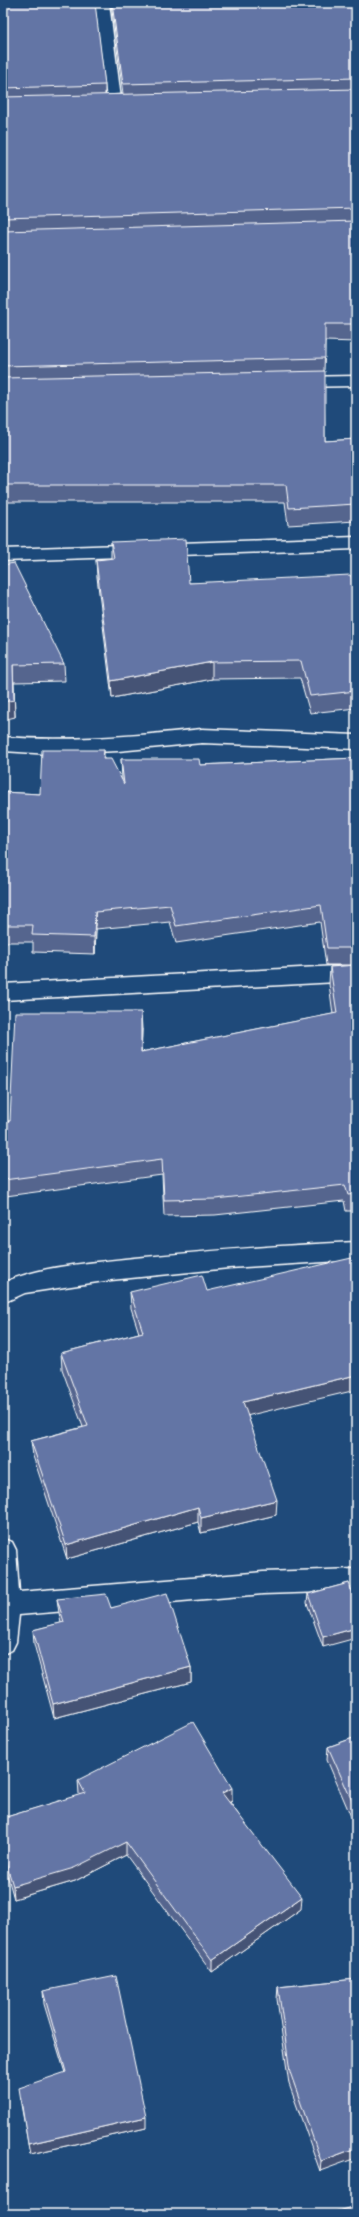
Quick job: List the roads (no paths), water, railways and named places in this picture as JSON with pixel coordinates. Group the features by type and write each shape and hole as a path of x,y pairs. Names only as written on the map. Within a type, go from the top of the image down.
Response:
{"street":[{"path":"102,3 115,107"},
{"path":"99,107 130,106"},
{"path":"280,382 356,381"},
{"path":"3,555 356,543"},
{"path":"3,744 50,746 118,744 202,736 241,739 356,742"},
{"path":"3,992 356,973"},
{"path":"3,1288 38,1280 205,1260 356,1251"},
{"path":"3,1550 7,1604 3,1642"},
{"path":"7,1604 264,1583 356,1580"}]}
